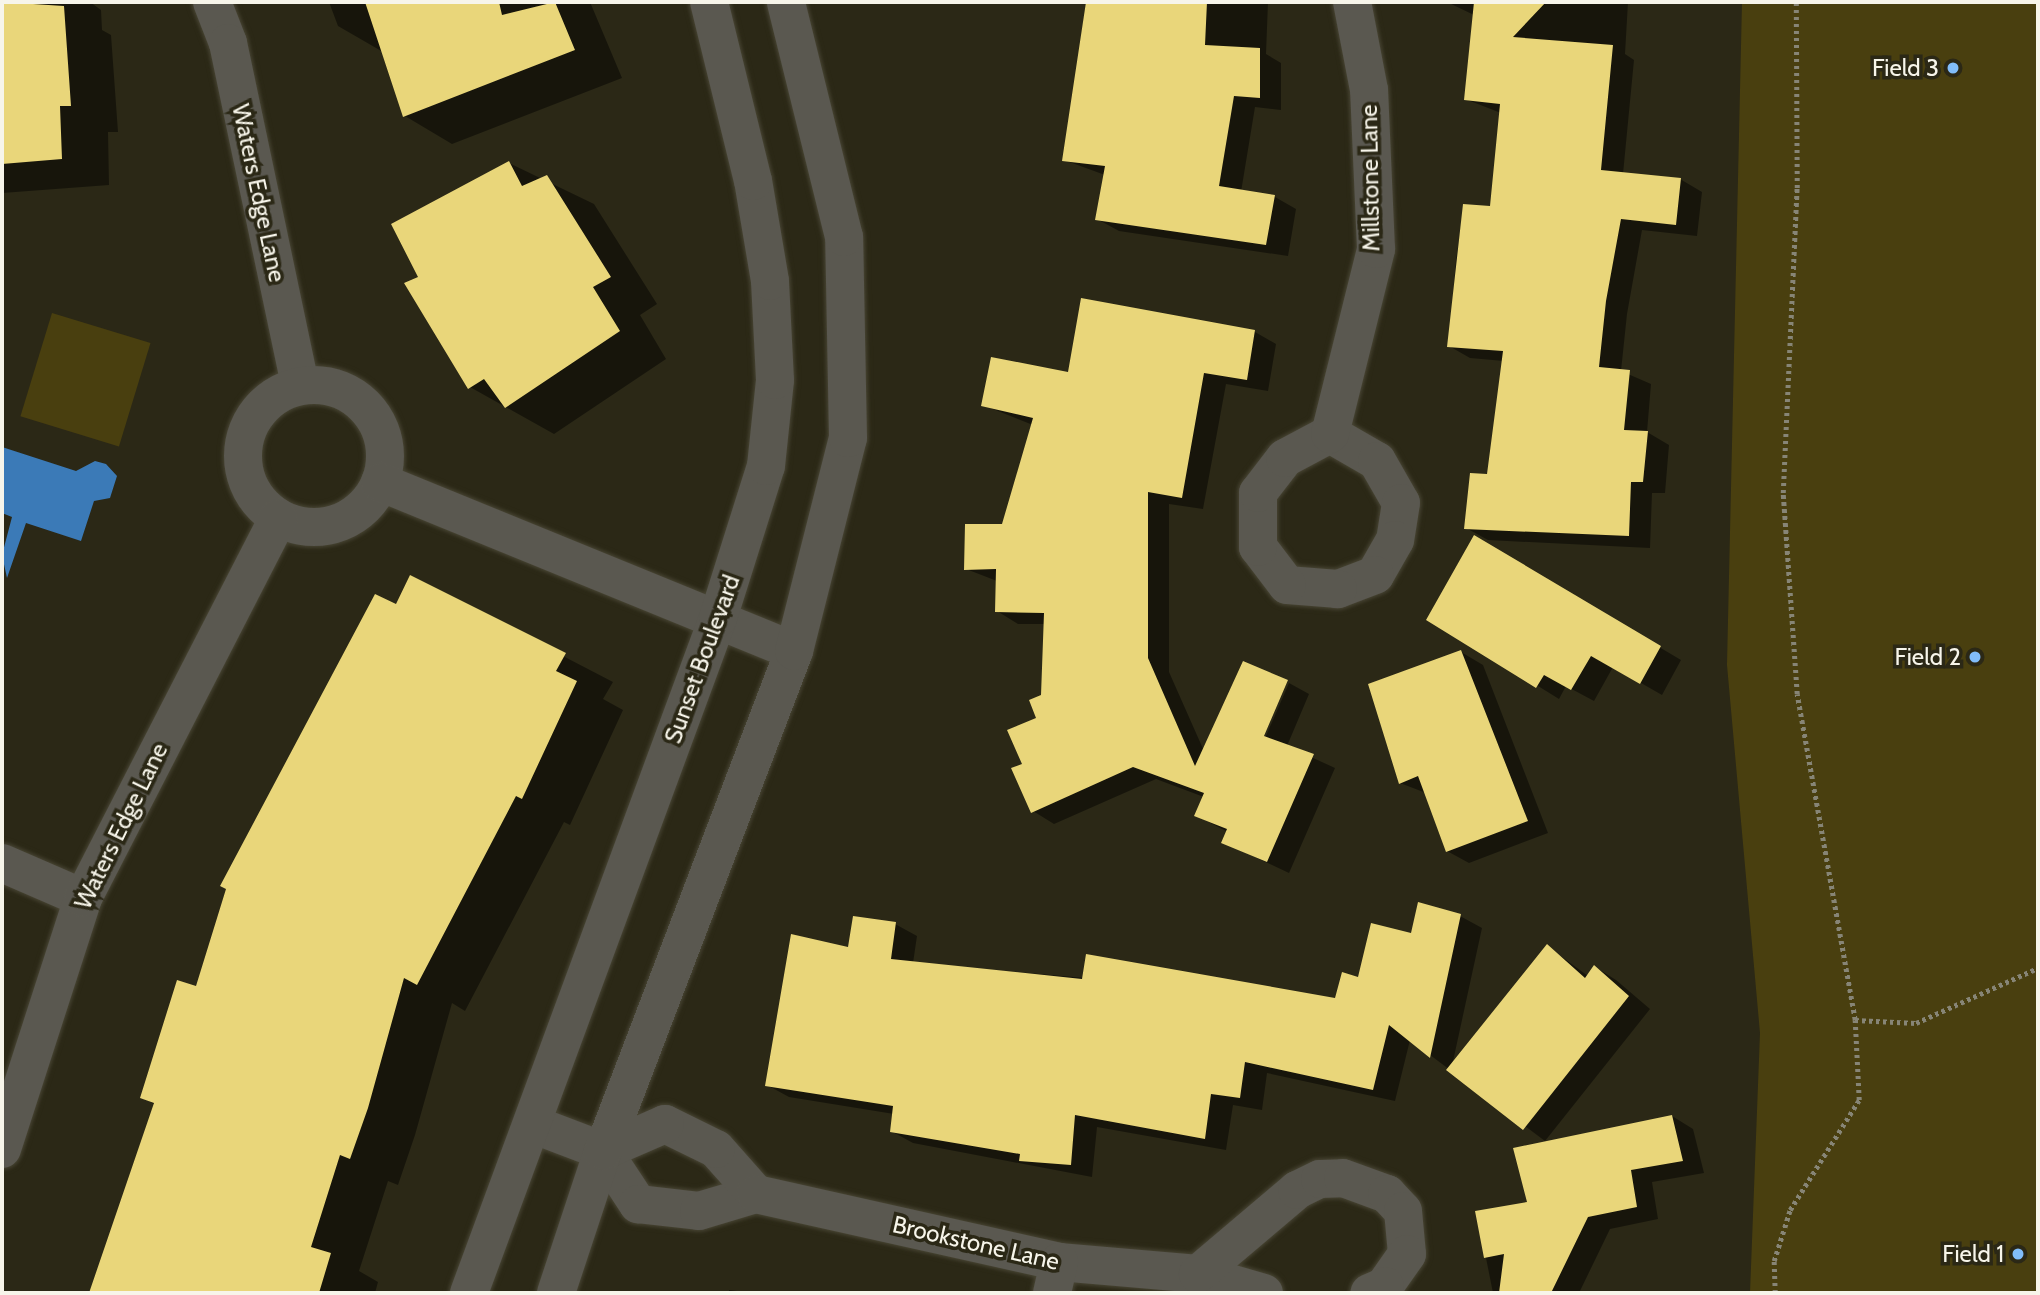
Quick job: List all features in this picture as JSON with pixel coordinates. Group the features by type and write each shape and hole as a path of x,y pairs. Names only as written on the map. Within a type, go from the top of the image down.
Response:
{"street":[{"name":"Waters Edge Lane","path":"212,2 228,43 300,386"},
{"name":"Sunset Boulevard","path":"469,1293 719,618 760,491 775,380 770,281 753,181 709,2"},
{"path":"556,1293 603,1151 794,650 835,502 852,378 844,237 834,176 786,2"},
{"name":"Millstone Lane","path":"1330,434 1376,249 1368,90 1352,2"},
{"path":"323,385 363,404 384,444 380,482 364,507 345,520 323,527 278,518 247,482 246,433 258,411 300,386 323,385"},
{"path":"380,482 794,650"},
{"name":"Waters Edge Lane","path":"2,1149 83,898 278,518"},
{"path":"2,863 83,898"},
{"path":"532,1124 603,1151 665,1124 716,1149 757,1194"},
{"name":"Brookstone Lane","path":"603,1151 638,1204 699,1211 757,1194 1055,1278 1198,1274 1264,1293"},
{"path":"1198,1274 1297,1190 1320,1179 1343,1178 1377,1188 1403,1211 1406,1254 1385,1286 1369,1293"}],"path":[{"path":"1775,1293 1774,1261 1790,1210 1859,1100 1855,1020 1797,694 1783,506 1797,188 1797,2"},
{"path":"1855,1020 1916,1023 2038,968"}],"shaded area":[{"path":"1742,2 2038,2 2038,1293 1750,1293 1760,1033 1727,665"},
{"path":"52,313 150,343 119,446 20,416"}],"water":[{"path":"2,447 76,471 95,461 106,464 117,476 110,498 94,501 81,541 26,523 7,578 2,555 12,517 2,513"}],"building":[{"path":"2,2 64,6 71,106 60,106 62,159 2,164"},
{"path":"365,2 499,2 502,15 555,2 575,50 403,117"},
{"path":"1086,2 1207,2 1205,45 1260,48 1260,98 1234,96 1219,186 1275,195 1266,245 1095,220 1105,166 1062,161"},
{"path":"1474,2 1546,2 1513,37 1613,45 1601,170 1681,178 1676,225 1621,219 1606,301 1599,367 1630,370 1624,430 1648,431 1643,482 1631,482 1629,536 1464,529 1470,473 1487,474 1503,351 1447,347 1463,204 1490,206 1500,104 1464,100"},
{"path":"509,161 522,186 547,175 611,277 593,287 620,331 505,408 484,379 468,389 404,283 418,277 391,224"},
{"path":"1081,298 1255,330 1247,380 1204,373 1182,498 1148,492 1148,658 1195,766 1243,661 1288,680 1264,736 1314,754 1267,862 1221,843 1227,829 1194,816 1204,793 1133,767 1031,813 1011,768 1022,764 1007,730 1036,718 1029,700 1041,695 1044,613 995,612 996,569 964,570 965,524 1002,524 1033,418 981,406 991,357 1068,372"},
{"path":"1474,535 1661,646 1640,684 1591,656 1571,690 1544,675 1536,688 1426,620"},
{"path":"410,575 566,653 556,671 577,681 522,799 516,796 417,985 404,978 368,1108 350,1159 340,1155 311,1247 331,1253 319,1293 89,1293 154,1103 140,1098 177,980 196,986 226,889 220,886 375,594 396,604"},
{"path":"1461,650 1528,821 1446,852 1418,776 1399,784 1368,684"},
{"path":"1418,902 1461,914 1430,1058 1389,1025 1373,1090 1245,1062 1240,1098 1211,1094 1205,1139 1075,1115 1071,1165 1019,1161 1020,1154 890,1132 893,1106 765,1086 791,934 848,947 853,916 896,922 891,959 1082,979 1086,954 1335,998 1342,972 1358,977 1371,923 1411,933"},
{"path":"1547,944 1585,978 1594,965 1629,996 1523,1130 1446,1070"},
{"path":"1672,1115 1683,1161 1631,1170 1637,1207 1588,1217 1551,1293 1499,1293 1504,1254 1484,1258 1475,1211 1527,1202 1513,1148"}],"place":[{"name":"Field 3","path":"1953,68"},
{"name":"Field 2","path":"1975,657"},
{"name":"Field 1","path":"2018,1254"}]}
